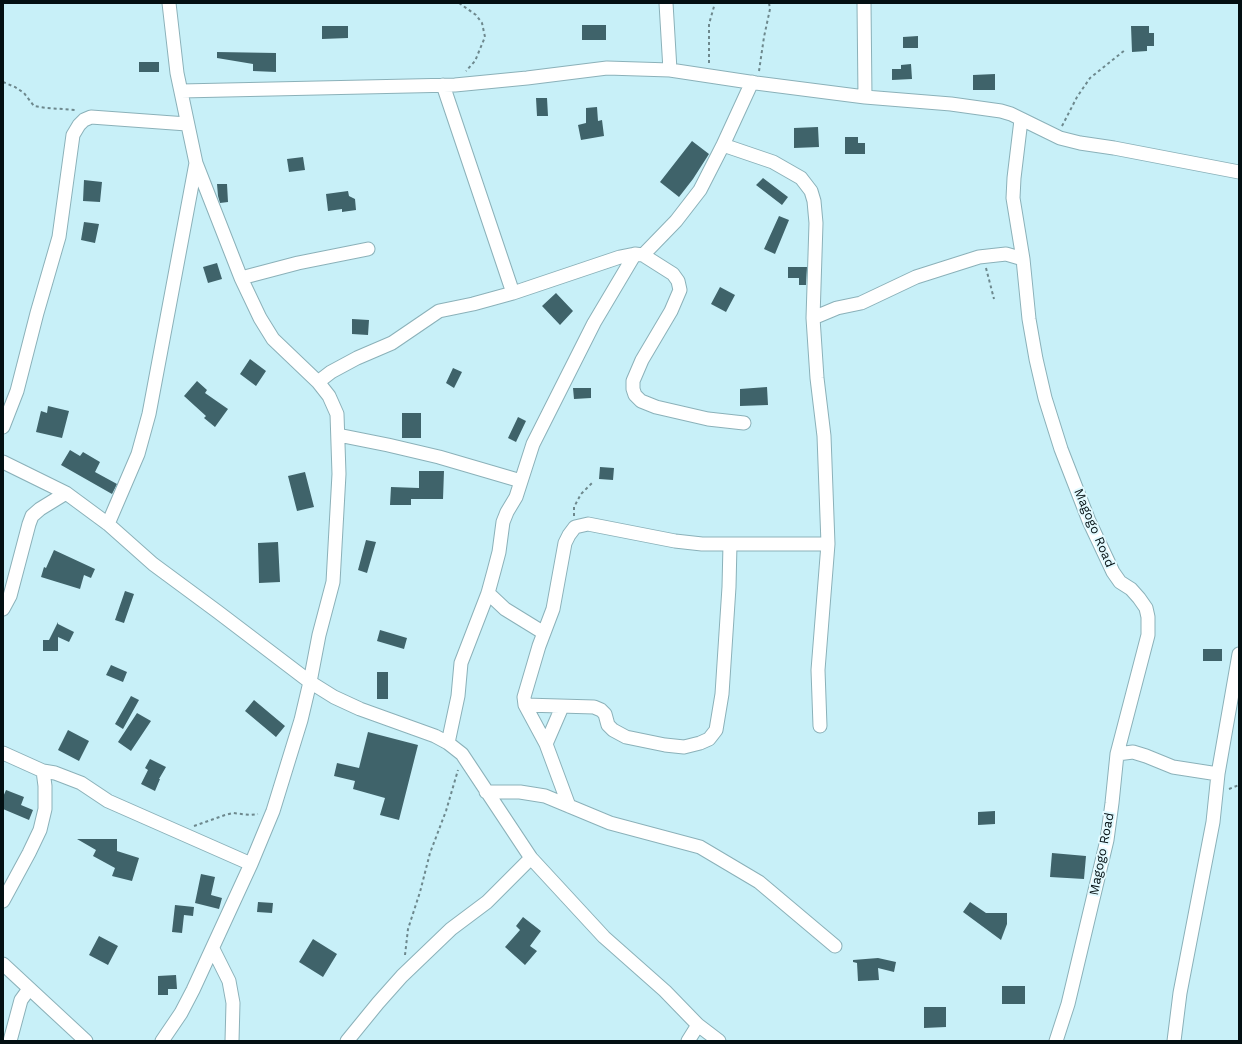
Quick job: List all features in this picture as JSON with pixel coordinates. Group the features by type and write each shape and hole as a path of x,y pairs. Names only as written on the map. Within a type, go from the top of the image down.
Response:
{"street":[{"path":"162,1041 184,1007 213,949 273,811 301,720 319,636 333,582 339,474 337,414 329,396 318,382 273,339 260,318 241,278 196,163 177,73 169,3"},
{"path":"666,3 670,70"},
{"path":"864,3 865,96"},
{"path":"181,92 449,85 494,82 607,68 670,70 865,96 983,108 1011,114 1060,138 1239,172"},
{"path":"448,743 458,696 462,663 488,593 499,552 503,522 516,497 533,444 594,323 639,254 687,208 700,190 754,82"},
{"path":"449,85 513,293"},
{"path":"3,427 17,391 37,313 59,237 73,135 79,125 84,120 91,117 187,124"},
{"name":"Magogo Road","path":"1021,120 1014,178 1014,198 1023,259 1028,319 1045,398 1061,449 1089,521 1113,572 1120,582 1139,598 1146,608 1148,617 1148,635 1116,754 1112,803 1106,840 1068,1004 1056,1041"},
{"path":"723,145 773,162 801,178 811,191 814,201 816,223 813,318 817,378 824,436 828,544 818,670 820,726"},
{"path":"108,524 138,454 149,414 196,163"},
{"path":"241,278 298,263 368,249"},
{"path":"318,382 331,372 357,358 392,343 439,310 473,304 513,293 607,261 639,254 672,274 678,281 680,290 671,311 642,360 633,381 634,395 641,401 656,408 708,419 744,423"},
{"path":"813,318 837,308 871,299 916,277 979,257 1006,254 1023,259"},
{"path":"338,435 439,456 521,481"},
{"path":"3,462 66,493 108,524 153,564 310,682 334,697 360,709 435,736 448,743 462,754 531,858 604,937 665,990 698,1025 719,1041"},
{"path":"3,609 10,596 32,516 40,509 66,493"},
{"path":"569,806 546,744 525,705 524,697 525,689 553,609 564,543 575,527 588,524 674,541 702,544 828,544"},
{"path":"525,705 594,707 601,710 605,714 608,725 613,730 626,737 665,745 684,746 700,743 709,739 716,730 722,694 729,586 730,544"},
{"path":"488,593 505,609 544,633"},
{"path":"1174,1041 1180,993 1213,822 1218,774 1239,654"},
{"path":"546,744 562,707"},
{"path":"1116,754 1133,752 1173,767 1218,774"},
{"path":"3,753 43,771 54,773 81,783 108,802 251,864"},
{"path":"3,901 40,830 45,809 46,786 43,771"},
{"path":"486,792 533,793 546,796 610,823 700,847 759,882 835,946"},
{"path":"347,1041 402,976 451,929 487,902 531,858"},
{"path":"213,949 229,981 233,1003 232,1041"},
{"path":"3,964 86,1041"},
{"path":"10,1041 21,1000 29,989"},
{"path":"688,1041 698,1025"}],"path":[{"path":"449,85 475,61 485,37 482,23 476,15 460,3"},
{"path":"709,76 709,24 715,3"},
{"path":"754,82 770,3"},
{"path":"1048,133 1057,129 1063,124 1077,96 1090,78 1125,50"},
{"path":"3,82 15,86 24,93 34,106 80,111 91,117"},
{"path":"979,257 987,271 994,299"},
{"path":"575,527 574,506 581,494 592,483"},
{"path":"405,956 408,929 420,892 430,853 446,811 462,754"},
{"path":"177,832 225,814 233,813 250,815 273,811"}],"building":[{"path":"582,25 606,25 606,40 582,40"},
{"path":"322,26 348,26 348,38 322,39"},
{"path":"1131,26 1149,26 1149,33 1154,33 1154,46 1147,46 1147,51 1132,52"},
{"path":"918,36 918,48 903,48 903,37"},
{"path":"217,52 276,53 276,72 253,71 253,64 217,58"},
{"path":"139,62 159,62 159,72 139,72"},
{"path":"911,64 912,79 892,80 892,69 901,69 901,65"},
{"path":"995,74 995,90 973,90 973,75"},
{"path":"536,98 547,98 548,116 537,116"},
{"path":"597,107 598,121 602,120 604,136 581,140 578,125 586,123 586,108"},
{"path":"818,127 819,147 794,148 794,128"},
{"path":"845,137 858,137 858,143 865,143 865,154 845,154"},
{"path":"692,141 709,154 679,197 660,182"},
{"path":"303,157 305,170 289,172 287,159"},
{"path":"763,178 788,197 782,205 756,185"},
{"path":"84,180 102,182 100,202 83,201"},
{"path":"217,184 227,184 228,202 220,203"},
{"path":"348,191 349,196 355,199 356,210 342,212 342,209 328,211 326,194"},
{"path":"779,216 789,220 775,254 764,249"},
{"path":"84,222 99,224 95,243 81,240"},
{"path":"217,263 222,279 208,283 203,267"},
{"path":"788,267 807,267 806,285 799,285 799,278 788,278"},
{"path":"720,287 735,295 726,312 711,304"},
{"path":"556,293 573,311 560,325 542,306"},
{"path":"352,319 369,320 368,335 352,334"},
{"path":"250,359 266,371 256,386 240,374"},
{"path":"453,368 462,372 454,388 446,383"},
{"path":"197,381 207,390 205,393 228,409 215,427 204,418 206,416 184,396"},
{"path":"767,387 768,405 740,406 740,389"},
{"path":"573,388 591,388 591,398 574,399"},
{"path":"48,406 69,411 62,438 36,432 41,411 47,413"},
{"path":"402,413 421,413 421,438 402,438"},
{"path":"518,417 526,421 516,442 508,438"},
{"path":"70,450 80,456 83,452 100,462 95,472 117,484 112,494 61,465"},
{"path":"600,467 614,468 613,480 599,479"},
{"path":"419,471 444,471 443,499 411,499 411,505 390,505 391,487 419,488"},
{"path":"305,472 314,507 297,511 288,476"},
{"path":"366,540 376,542 367,573 358,570"},
{"path":"278,542 280,582 259,583 258,543"},
{"path":"54,550 95,569 91,578 84,575 80,589 41,577 44,567 46,568"},
{"path":"125,591 134,594 124,623 115,620"},
{"path":"58,622 58,624 74,632 69,642 58,637 58,651 43,651 43,640 49,640"},
{"path":"380,630 407,638 404,649 377,641"},
{"path":"1203,649 1222,649 1222,661 1203,661"},
{"path":"111,665 127,672 123,682 106,675"},
{"path":"377,672 388,672 388,699 377,699"},
{"path":"131,696 139,700 123,729 115,724"},
{"path":"254,700 285,726 276,737 245,711"},
{"path":"137,713 151,721 131,751 118,742"},
{"path":"68,730 89,741 79,761 58,750"},
{"path":"368,732 418,745 399,820 380,815 385,798 353,789 355,781 334,776 337,763 359,768"},
{"path":"150,759 166,767 159,779 155,791 141,784 148,770 145,768"},
{"path":"6,790 24,797 21,805 33,810 29,820 3,809 3,797"},
{"path":"995,811 995,824 978,825 978,812"},
{"path":"77,839 117,839 117,851 139,858 132,881 112,876 115,868 93,856 96,850"},
{"path":"1052,853 1086,856 1084,879 1050,877"},
{"path":"201,874 215,877 211,895 222,898 219,909 195,903"},
{"path":"258,902 273,903 272,913 257,912"},
{"path":"970,902 986,913 1007,913 1007,924 1001,940 963,912"},
{"path":"175,905 194,907 193,916 184,915 182,933 172,932"},
{"path":"523,917 541,931 530,946 537,951 525,965 505,947 520,930 516,926"},
{"path":"99,936 118,946 108,965 89,955"},
{"path":"313,939 337,954 323,977 299,962"},
{"path":"878,958 896,962 894,972 878,968 879,980 858,981 857,963 853,962 853,960"},
{"path":"176,975 177,989 168,989 168,995 158,995 158,976"},
{"path":"1002,986 1025,986 1025,1004 1002,1004"},
{"path":"924,1007 946,1007 946,1027 924,1028"}]}
